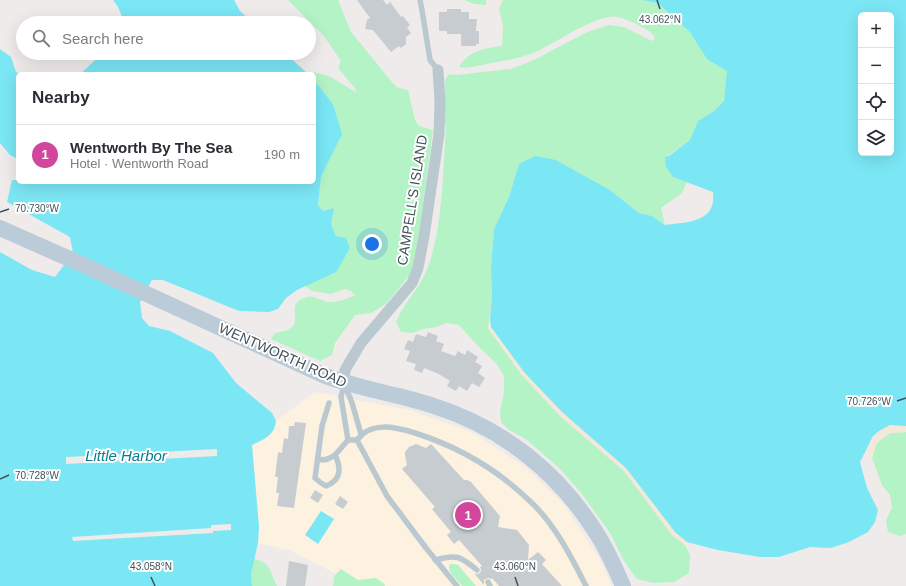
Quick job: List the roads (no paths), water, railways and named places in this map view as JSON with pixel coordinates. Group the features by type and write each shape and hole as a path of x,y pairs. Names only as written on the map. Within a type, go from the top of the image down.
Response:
{"main road":[{"name":"WENTWORTH ROAD","path":"0,228 344,383 400,396 456,413 491,431 518,448 554,479 585,516 610,557 623,586"}],"street":[{"name":"CAMPELL'S ISLAND","path":"344,383 345,370 361,343 412,283 418,268 439,134 440,102 438,70"}],"lane":[{"name":"CAMPELL'S ISLAND","path":"420,0 430,60 438,70"},
{"path":"344,383 352,402 361,434"},
{"path":"344,383 341,397 348,440"},
{"path":"329,403 322,426 315,478 326,486 333,484 339,473 340,467 335,455"},
{"path":"357,440 361,434 376,428 390,426 397,427 446,444 471,457 518,490 534,505 565,546 586,586"},
{"path":"318,459 328,459 335,455 348,440 357,440"},
{"path":"357,440 387,496 435,560 457,586"},
{"path":"435,560 450,556 457,556 464,559 477,570"}],"water":[{"path":"113,0 234,0 240,11 245,16 122,16"},
{"path":"643,0 906,0 906,426 890,425 879,431 873,436 860,462 867,488 878,510 875,522 868,532 849,542 831,548 810,547 779,557 760,557 718,550 687,542 675,532 626,468 562,412 524,372 491,327 491,267 494,229 509,197 519,164 535,156 556,160 610,190 639,213 652,216 665,225 699,219 710,210 713,202 713,192 673,177 666,167 665,157 669,156 690,140 698,121 714,111 724,101 727,71 707,59 690,32 658,3"},
{"path":"0,49 11,57 16,72 16,158 10,155 0,143"},
{"path":"95,60 293,60 306,72 82,72"},
{"name":"Little Harbor","path":"316,83 333,104 342,134 321,177 318,205 323,211 334,208 331,224 336,236 346,238 350,248 336,272 297,290 286,298 278,309 269,312 239,311 163,280 152,280 140,302 142,318 149,326 170,331 213,353 236,383 272,413 276,421 271,434 252,445 259,527 258,543 251,574 252,586 0,586 0,252 32,270 55,277 73,253 70,237 7,202 12,180 16,180 16,184 316,184"},
{"path":"321,511 334,519 318,544 305,535"}],"place":[{"name":"Wentworth By The Sea","path":"468,515"}]}
